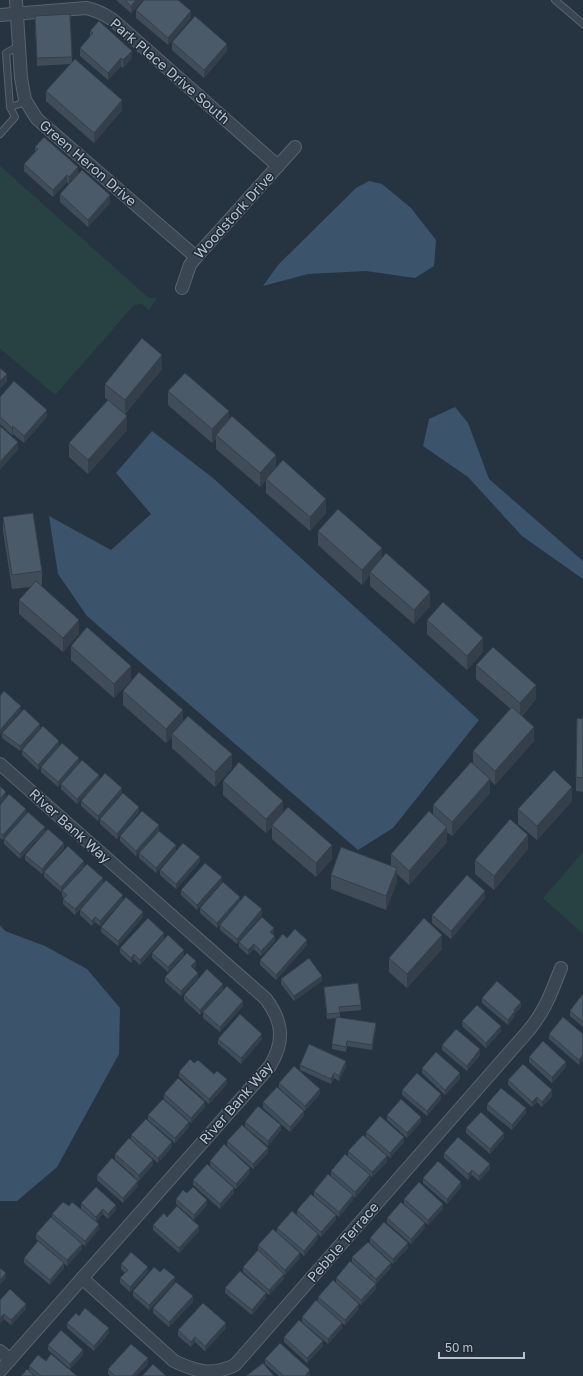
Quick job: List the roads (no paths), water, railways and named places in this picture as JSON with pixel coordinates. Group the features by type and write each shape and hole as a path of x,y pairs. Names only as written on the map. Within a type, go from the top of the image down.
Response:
{"street":[{"name":"Green Heron Drive","path":"16,0 21,78 24,100 38,119 196,257"},
{"name":"Park Place Drive South","path":"0,15 86,8 97,10 113,20 278,166"},
{"name":"Woodstork Drive","path":"182,288 190,266 196,257 295,147"},
{"name":"River Bank Way","path":"0,764 266,999 274,1010 280,1026 279,1045 276,1056 270,1066 0,1371"},
{"name":"Pebble Terrace","path":"82,1278 174,1361 190,1369 204,1373 216,1373 235,1365 539,1018 547,1004 561,968"},
{"path":"0,1351 10,1360"}],"lane":[{"path":"555,0 583,24"},
{"path":"0,134 15,117 10,107 6,53 19,46"},
{"path":"10,107 26,102"}],"water":[{"path":"369,181 382,184 411,208 436,240 434,266 415,278 366,271 308,274 263,286 278,265 356,188"},
{"path":"455,407 468,423 489,479 583,561 583,579 522,536 468,477 423,446 429,419"},
{"path":"152,431 213,478 479,720 393,828 358,850 87,616 58,574 49,516 111,550 151,514 116,473"},
{"path":"0,925 5,931 45,946 87,969 120,1008 119,1054 57,1167 17,1201 0,1201"}]}
